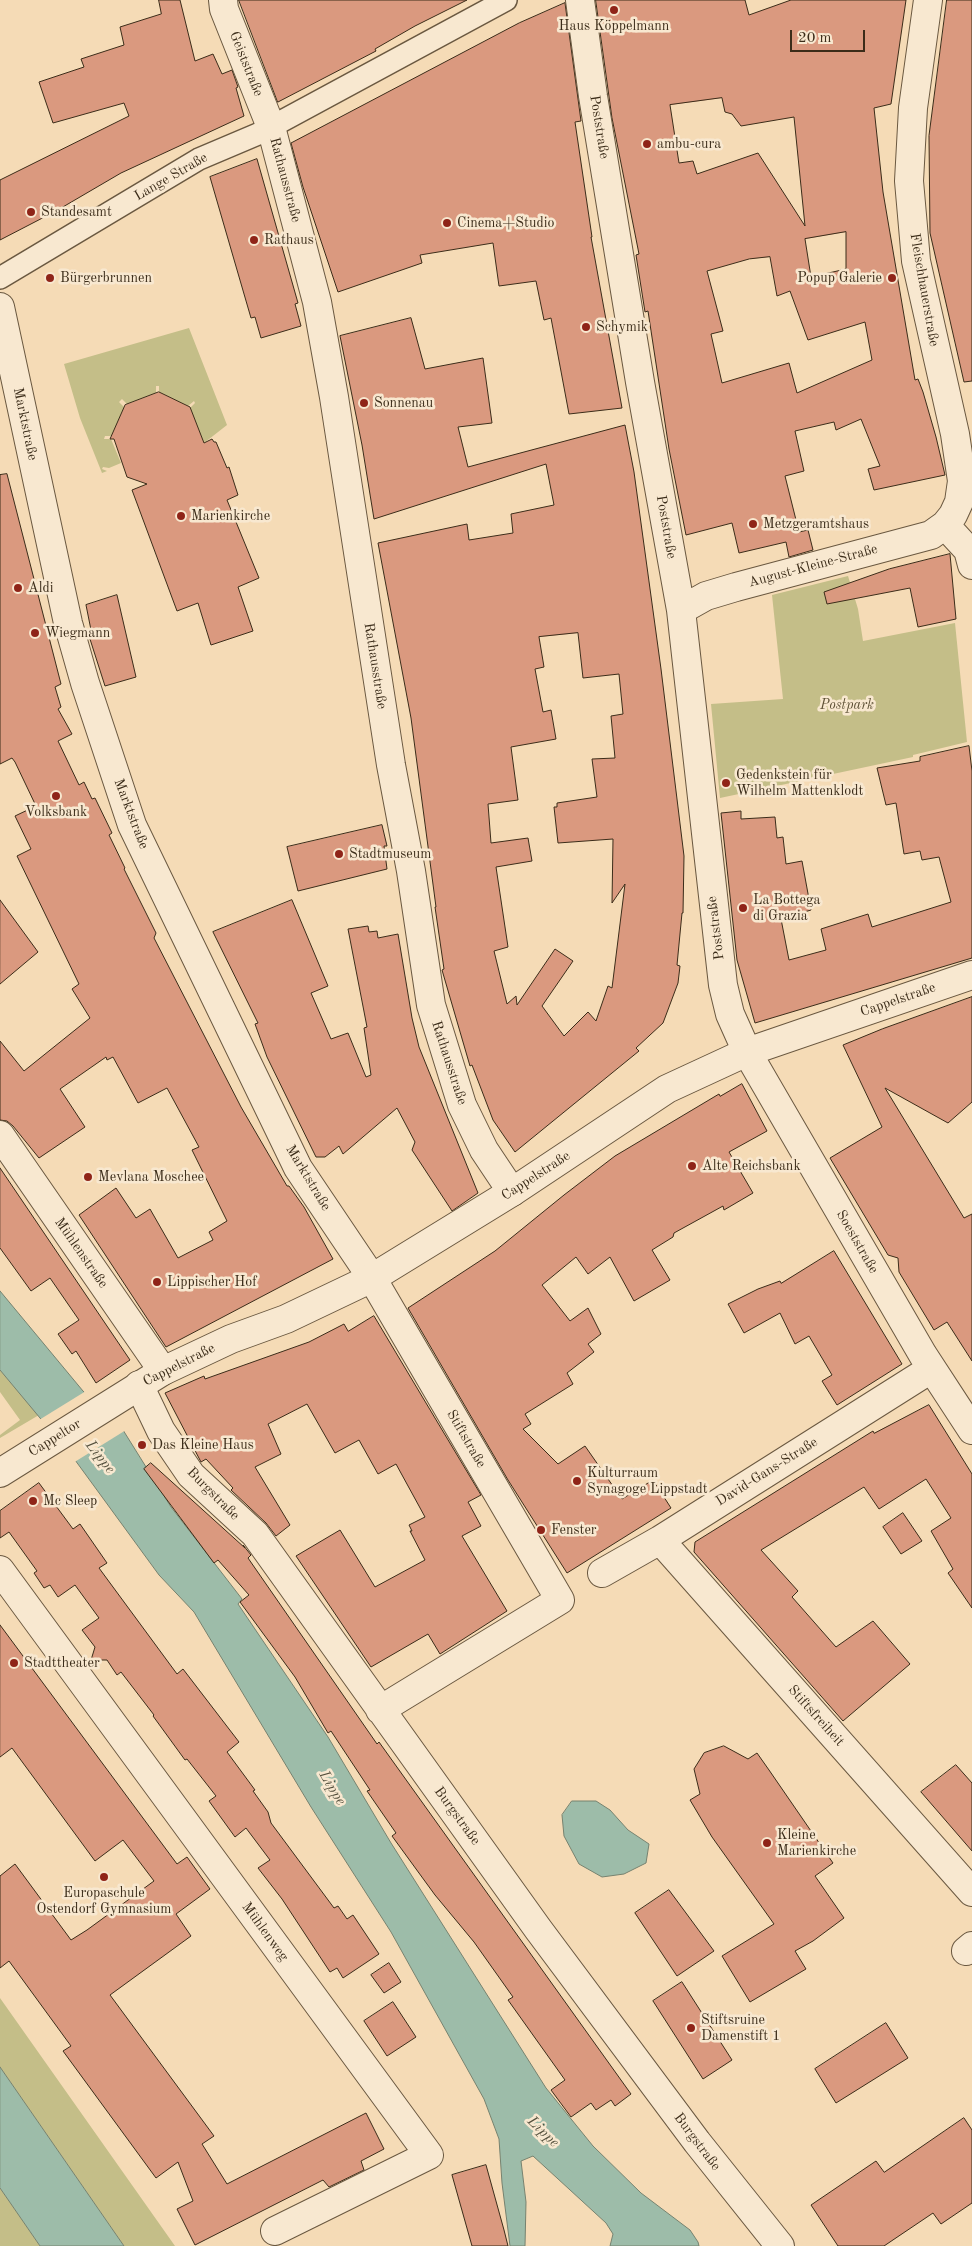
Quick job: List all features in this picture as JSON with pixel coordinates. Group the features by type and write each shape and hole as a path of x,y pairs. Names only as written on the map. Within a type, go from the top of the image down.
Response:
{"street":[{"name":"Geiststraße","path":"223,0 224,9 271,127"},
{"name":"Lange Straße","path":"0,278 199,159 271,127 506,0"},
{"name":"Poststraße","path":"580,0 595,106 638,372 681,610 724,985 730,1014 747,1052"},
{"name":"Fleischhauerstraße","path":"928,0 913,108 909,181 916,260 955,434 962,481 959,502 945,526"},
{"name":"Rathausstraße","path":"271,127 319,312 391,766 411,871 431,1005 462,1106 484,1150 512,1192"},
{"name":"Marktstraße","path":"0,307 68,623 85,683 132,825 298,1168 372,1278"},
{"name":"August-Kleine-Straße","path":"681,610 706,596 931,535 945,526"},
{"path":"945,526 968,550 972,565"},
{"name":"Cappelstraße","path":"111,1403 163,1371 231,1339 286,1320 372,1278 512,1192 666,1089 747,1052 972,974"},
{"name":"Soeststraße","path":"747,1052 931,1368 972,1430"},
{"name":"Mühlenstraße","path":"0,1134 163,1371"},
{"name":"Stiftstraße","path":"372,1278 560,1600 380,1710"},
{"name":"David-Gans-Straße","path":"602,1573 660,1540 931,1368"},
{"name":"Burgstraße","path":"139,1385 161,1431 192,1475 255,1534 538,1929 667,2103 780,2246"},
{"name":"Cappeltor","path":"0,1474 111,1403"},
{"name":"Stiftsfreiheit","path":"660,1540 972,1892"},
{"name":"Mühlenweg","path":"0,1570 429,2155 275,2231"}],"green space":[{"path":"189,328 227,425 204,443 190,408 195,403 194,401 188,406 159,392 159,386 156,386 156,393 127,404 122,399 119,402 124,407 112,436 105,436 104,439 111,439 121,463 109,468 103,467 102,469 107,471 102,473 80,418 64,364"},
{"name":"Postpark","path":"848,576 858,609 863,641 955,623 967,742 913,755 913,757 720,798 711,704 783,699 772,595"},
{"path":"0,1370 39,1415 0,1438 0,1435 20,1420 0,1392"},
{"path":"0,1998 175,2246 124,2246 0,2067"},
{"path":"0,2188 40,2246 0,2246"}],"water":[{"name":"Lippe","path":"0,1291 83,1391 123,1430 171,1507 242,1599 238,1604 328,1737 391,1843 546,2088 593,2146 641,2193 690,2230 699,2246 610,2246 613,2234 606,2223 533,2156 521,2161 526,2202 525,2246 510,2246 502,2183 499,2139 484,2099 391,1932 311,1807 194,1612 159,1575 75,1460 0,1370"},
{"path":"572,1801 596,1801 610,1810 628,1830 649,1844 646,1863 624,1874 602,1877 579,1864 564,1836 562,1815"},
{"path":"0,2067 124,2246 40,2246 0,2188"}],"pier":[{"path":"86,1391 126,1430 73,1463 39,1420"}],"building":[{"path":"159,0 180,0 195,61 213,54 222,74 232,70 238,87 236,88 244,116 121,173 56,211 0,240 0,180 129,116 124,103 53,123 39,82 84,67 81,59 124,45 120,27 161,14"},
{"path":"239,0 467,0 415,26 375,49 376,51 278,102"},
{"path":"596,0 745,0 749,15 791,0 906,0 891,104 874,108 883,192 915,380 918,379 923,392 945,475 874,490 868,469 880,466 861,419 836,430 834,422 795,431 804,471 785,476 799,532 808,530 813,550 789,557 786,542 739,553 732,523 686,535 669,449 648,311 645,312 636,255 639,254 612,118","holes":["722,98 725,112 732,114 741,126 794,117 805,226 758,153 697,174 693,161 679,163 670,105","846,232 846,269 811,277 805,239","770,257 777,296 790,291 808,340 865,322 872,360 797,393 789,363 722,383 711,334 723,331 707,271 749,259"]},
{"path":"947,0 972,0 972,381 964,382 930,233 929,136"},
{"path":"565,3 581,121 575,122 591,237 622,408 569,414 551,318 544,320 536,281 499,286 493,243 420,255 422,263 338,292 303,187 291,143 519,23"},
{"name":"Rathaus","path":"257,159 298,303 295,304 301,326 261,338 255,317 251,318 210,177"},
{"path":"411,318 425,369 483,358 492,423 458,427 468,467 625,425 634,472 661,669 684,856 683,913 677,965 680,966 678,983 663,1023 636,1048 639,1051 515,1152 493,1120 472,1065 470,1066 442,970 444,969 411,718 378,543 467,524 469,540 513,533 511,514 554,505 546,464 374,519 362,445 340,336","holes":["578,633 583,678 619,674 623,714 611,716 615,758 592,759 597,797 557,803 557,807 554,807 558,843 613,839 612,903 625,884 612,988 608,986 596,1021 588,1012 564,1036 542,1006 573,961 555,949 517,1005 516,996 507,1004 494,951 508,947 496,867 532,861 528,838 491,843 488,804 518,800 511,747 556,739 551,710 543,712 535,669 544,667 539,637"]},
{"name":"Marienkirche","path":"159,392 190,407 204,443 212,439 216,442 227,468 229,467 238,495 227,500 259,578 238,587 253,631 211,645 198,603 177,611 132,490 147,484 127,477 114,439 110,439 125,405"},
{"path":"7,474 61,684 55,687 61,707 58,709 72,734 58,741 79,785 84,782 92,799 95,798 112,833 109,835 124,869 156,933 154,938 241,1107 287,1186 289,1186 304,1207 333,1259 166,1347 79,1215 116,1188 136,1218 150,1209 178,1258 213,1240 209,1232 227,1221 192,1150 199,1147 167,1088 138,1103 113,1057 107,1060 106,1057 60,1089 85,1127 39,1158 13,1126 7,1121 0,1120 0,1041 24,1071 90,1018 72,989 79,984 17,856 31,849 15,816 36,806 12,758 0,764 0,475"},
{"path":"950,554 956,619 918,627 910,588 827,604 824,592 889,569"},
{"path":"117,595 136,677 105,686 89,636 92,635 86,605"},
{"path":"969,746 972,771 972,958 755,1023 737,960 721,813 741,811 741,819 775,817 777,838 783,837 786,864 802,861 811,910 781,919 789,960 826,950 821,929 868,914 872,927 951,902 939,857 922,860 920,851 904,854 896,803 886,805 877,768 920,761 920,757"},
{"name":"Stadtmuseum","path":"382,825 387,846 384,846 387,869 298,891 287,847"},
{"path":"0,900 38,952 0,984"},
{"path":"292,900 328,986 311,993 331,1039 348,1033 366,1077 371,1075 364,1028 367,1027 348,929 368,926 369,932 377,931 378,938 398,934 412,1018 419,1047 478,1193 452,1211 412,1150 415,1142 397,1108 343,1154 339,1146 325,1157 316,1157 267,1057 255,1024 258,1023 213,932"},
{"path":"972,997 972,1102 948,1123 885,1088 964,1218 972,1214 972,1361 947,1322 934,1330 899,1272 898,1258 888,1255 830,1158 882,1127 843,1045"},
{"path":"742,1084 767,1131 729,1152 753,1193 724,1210 723,1206 674,1233 673,1237 652,1250 670,1280 634,1301 610,1257 588,1274 576,1257 542,1285 570,1321 588,1308 601,1334 588,1344 594,1352 567,1373 573,1384 525,1414 531,1424 523,1429 558,1464 585,1446 622,1499 653,1480 671,1508 567,1573 508,1480 408,1308 495,1251 615,1156 719,1094 720,1096"},
{"path":"0,1168 130,1360 96,1383 76,1351 72,1354 58,1334 79,1320 50,1278 31,1291 0,1248"},
{"path":"834,1251 902,1364 837,1405 822,1381 832,1375 809,1336 795,1344 780,1313 744,1333 728,1304 758,1289 780,1281 781,1283"},
{"path":"374,1316 481,1495 468,1502 481,1526 462,1536 507,1611 440,1654 428,1634 371,1667 296,1556 340,1530 375,1587 425,1560 410,1531 412,1531 409,1525 425,1517 396,1464 378,1474 359,1440 335,1453 307,1404 268,1424 281,1454 255,1467 290,1525 276,1536 266,1523 231,1490 233,1488 206,1459 201,1462 165,1393 204,1376 205,1379 309,1342 344,1324 348,1331"},
{"path":"929,1405 972,1474 972,1608 948,1573 953,1569 931,1531 951,1518 926,1479 879,1509 864,1487 761,1550 798,1591 792,1597 836,1647 873,1621 910,1664 843,1721 694,1552 695,1542 873,1431 874,1433"},
{"path":"151,1463 245,1548 243,1545 251,1555 248,1558 377,1744 379,1742 631,2094 615,2106 611,2100 596,2110 591,2103 571,2117 551,2090 565,2080 508,2000 513,1997 474,1942 435,1895 392,1836 396,1833 367,1791 370,1790 331,1731 328,1733 295,1677 240,1602 249,1595 218,1560 214,1563 144,1469"},
{"path":"39,1483 73,1529 80,1524 107,1563 99,1568 177,1674 183,1669 239,1742 227,1752 255,1790 253,1791 268,1812 271,1823 334,1908 338,1906 347,1919 353,1915 379,1954 343,1978 337,1968 330,1972 282,1899 258,1868 270,1860 246,1828 235,1837 209,1801 216,1796 187,1759 185,1760 121,1672 117,1675 107,1660 91,1660 95,1647 82,1630 99,1618 75,1585 58,1597 50,1585 44,1588 34,1573 37,1571 9,1532 0,1538 0,1511"},
{"path":"903,1513 922,1541 901,1554 883,1527"},
{"path":"0,1625 177,1864 187,1857 210,1889 176,1914 191,1936 110,1995 214,2136 202,2144 227,2184 366,2113 384,2149 361,2161 364,2170 329,2187 323,2180 195,2245 177,2209 193,2201 178,2162 156,2178 63,2051 71,2046 9,1961 0,1968 0,1876 15,1864 71,1940 154,1881 123,1840 95,1861 12,1748 0,1757"},
{"name":"Kleine Marienkirche","path":"724,1746 748,1759 757,1753 769,1770 833,1863 815,1876 844,1918 813,1941 795,1951 806,1969 750,2002 722,1956 774,1924 712,1837 690,1800 700,1794 694,1769 704,1753"},
{"path":"956,1765 972,1783 972,1851 921,1792"},
{"path":"669,1890 714,1951 677,1976 635,1913"},
{"path":"389,1963 401,1982 384,1993 371,1975"},
{"name":"Stiftsruine Damenstift 1","path":"682,1982 732,2060 703,2079 653,2001"},
{"path":"393,2002 416,2037 387,2056 364,2021"},
{"path":"886,2023 908,2058 836,2103 815,2069"},
{"path":"964,2118 972,2130 972,2203 941,2224 933,2213 884,2246 838,2246 811,2205 876,2161 884,2172"},
{"path":"486,2165 508,2246 472,2246 452,2175"}],"place":[{"name":"Haus Köppelmann","path":"614,10"},
{"name":"ambu-cura","path":"647,144"},
{"name":"Standesamt","path":"31,212"},
{"name":"Cinema+Studio","path":"447,223"},
{"name":"Rathaus","path":"254,240"},
{"name":"Bürgerbrunnen","path":"50,278"},
{"name":"Popup Galerie","path":"892,278"},
{"name":"Schymik","path":"586,327"},
{"name":"Sonnenau","path":"364,403"},
{"name":"Marienkirche","path":"181,516"},
{"name":"Metzgeramtshaus","path":"753,524"},
{"name":"Aldi","path":"18,588"},
{"name":"Wiegmann","path":"35,633"},
{"name":"Gedenkstein für Wilhelm Mattenklodt","path":"726,783"},
{"name":"Volksbank","path":"56,796"},
{"name":"Stadtmuseum","path":"339,854"},
{"name":"La Bottega di Grazia","path":"743,908"},
{"name":"Alte Reichsbank","path":"692,1166"},
{"name":"Mevlana Moschee","path":"88,1177"},
{"name":"Lippischer Hof","path":"157,1282"},
{"name":"Das Kleine Haus","path":"142,1445"},
{"name":"Kulturraum Synagoge Lippstadt","path":"577,1481"},
{"name":"Mc Sleep","path":"33,1501"},
{"name":"Fenster","path":"541,1530"},
{"name":"Stadttheater","path":"14,1663"},
{"name":"Kleine Marienkirche","path":"767,1843"},
{"name":"Europaschule Ostendorf Gymnasium","path":"104,1877"},
{"name":"Stiftsruine Damenstift 1","path":"691,2028"}]}
